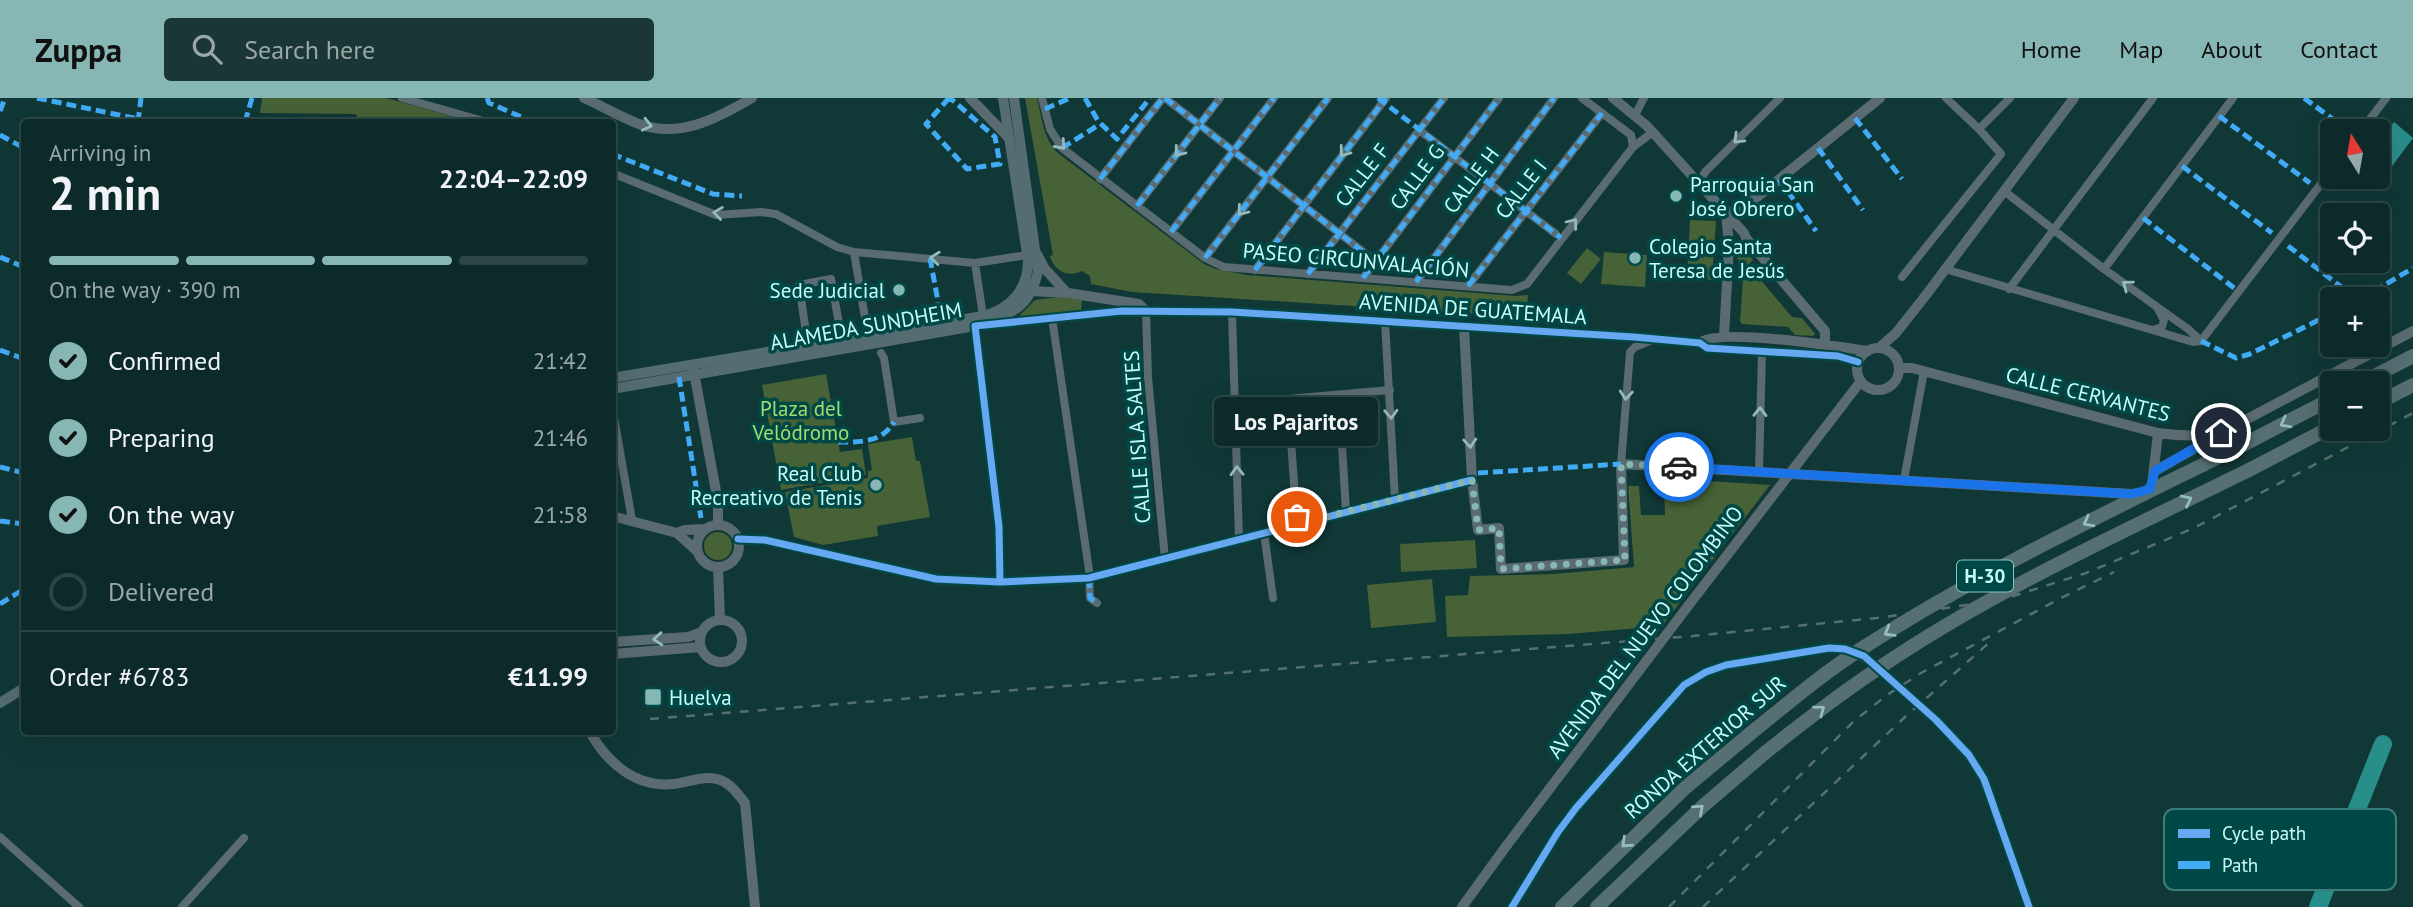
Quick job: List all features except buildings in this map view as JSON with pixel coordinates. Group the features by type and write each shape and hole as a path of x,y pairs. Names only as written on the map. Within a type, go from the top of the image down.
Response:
{"highway":[{"path":"2384,371 2413,356"},
{"path":"2390,397 2413,385"},
{"name":"RONDA EXTERIOR SUR","path":"1562,907 1686,787 1811,684 1860,649 1988,574 2320,405"},
{"name":"RONDA EXTERIOR SUR","path":"1597,907 1703,806 1766,752 1874,671 1934,633 2108,540 2320,433"}],"main road":[{"path":"1003,98 1032,254"},
{"path":"1014,98 1032,254 1027,289"},
{"name":"ALAMEDA SUNDHEIM","path":"616,388 808,346 983,316 994,313 1027,289"},
{"name":"ALAMEDA SUNDHEIM","path":"616,378 694,370 975,326 1016,312 1027,289"},
{"path":"3,700 21,690"}],"street":[{"path":"402,98 476,119"},
{"path":"584,98 641,125 669,129 696,126 719,118 752,98"},
{"path":"970,98 1009,138"},
{"name":"PASEO CIRCUNVALACIÓN","path":"1042,98 1054,138 1062,148 1100,179 1205,258 1224,267 1255,270 1512,290 1527,284 1633,147"},
{"path":"1100,179 1164,98 1376,261"},
{"path":"1137,206 1220,98"},
{"path":"1171,232 1273,98"},
{"path":"1205,258 1328,98"},
{"name":"CALLE F","path":"1308,274 1444,98"},
{"name":"CALLE G","path":"1363,278 1499,98"},
{"name":"CALLE H","path":"1416,282 1554,98"},
{"path":"1582,98 1631,135 1633,147"},
{"path":"1613,98 1650,129 1699,182 1726,219 1744,233 1825,331 1825,344"},
{"path":"1635,115 1644,98"},
{"path":"1699,182 1706,171 1780,98"},
{"path":"1726,219 1741,210 1880,98"},
{"path":"1902,277 2001,154 1946,98"},
{"path":"1979,129 2010,98"},
{"path":"1896,333 1892,353 1899,368 1895,380 1885,388 1872,388 1861,381 1858,362 1868,351 1879,348 1896,333 2074,98"},
{"path":"2009,289 2153,98"},
{"path":"2104,269 2233,98"},
{"path":"2370,119 2386,98"},
{"path":"1255,270 1382,99"},
{"name":"CALLE I","path":"1468,286 1602,113"},
{"path":"1631,135 1650,129"},
{"path":"1633,147 1650,129"},
{"path":"1419,130 1556,234"},
{"path":"616,175 716,215 761,212 776,214 837,247 854,252 975,262 1032,254 1068,293"},
{"path":"1945,270 2193,342 2201,341 2320,185"},
{"path":"2004,191 2201,341"},
{"path":"1724,336 1729,246 1726,219"},
{"path":"1729,246 1734,238 1746,238"},
{"path":"854,252 868,336"},
{"path":"975,262 983,316"},
{"path":"808,346 799,285 831,279 842,340"},
{"path":"1027,289 1139,304 1146,311"},
{"path":"2152,330 2162,327 2164,320 2156,305"},
{"name":"AVENIDA DE GUATEMALA","path":"975,326 1122,311 1232,312 1700,343 1707,348 1838,356 1858,362"},
{"name":"CALLE ISLA SALTES","path":"1146,311 1165,559"},
{"path":"1232,312 1239,539"},
{"path":"1052,318 1090,598 1097,603"},
{"path":"1385,321 1395,499"},
{"path":"975,326 999,527 1000,582"},
{"path":"1464,326 1472,480 1478,530 1499,528 1501,569 1625,560 1621,464 1630,352 1652,340"},
{"name":"CALLE CERVANTES","path":"1899,368 1924,371 2158,433 2183,437 2221,433 2413,331"},
{"name":"AVENIDA DE GUATEMALA","path":"1724,336 1747,350"},
{"name":"AVENIDA DE GUATEMALA","path":"1700,343 1704,339 1724,336 1825,344 1868,351"},
{"name":"AVENIDA DE GUATEMALA","path":"1796,354 1807,347 1815,348 1825,344"},
{"path":"1879,348 1892,353"},
{"path":"1759,472 1762,351"},
{"path":"881,353 894,422 920,418"},
{"path":"694,370 718,502 718,525"},
{"path":"1904,480 1924,371"},
{"name":"AVENIDA DEL NUEVO COLOMBINO","path":"1462,907 1861,381"},
{"path":"1297,524 1289,399 1390,390"},
{"path":"1339,395 1346,512"},
{"path":"616,429 632,520"},
{"path":"1621,464 2132,494 2150,489 2155,471 2158,433"},
{"path":"2155,471 2221,433"},
{"path":"738,539 765,540 936,579 1000,582 1089,579 1472,480"},
{"path":"616,517 677,533 698,552 705,563 718,567 735,558 738,552 738,539 729,528 718,525 677,533"},
{"path":"698,552 698,539 705,529"},
{"path":"1264,533 1273,598"},
{"path":"718,567 720,621"},
{"path":"616,642 688,637 720,621 734,625 742,644 737,654 727,661 716,661 706,656 701,647 702,632"},
{"path":"616,654 701,647"},
{"path":"1513,907 1558,832 1576,808 1684,685 1706,671 1726,664 1829,648 1845,649 1864,656 1936,720 1969,755 1984,779 2029,907"},
{"path":"592,735 615,765 639,781 670,785 710,778 724,782 736,791 745,803 755,907"},
{"path":"0,836 79,907"},
{"path":"182,907 244,838"}],"green space":[{"path":"262,98 386,98 461,119 358,119 356,114 260,113"},
{"path":"1025,98 1037,98 1046,134 1058,153 1204,264 1247,275 1528,295 1526,317 1132,292 1091,284 1090,276 1082,271 1072,274 1062,272 1050,256 1053,255"},
{"path":"1690,220 1716,221 1712,280 1687,278"},
{"path":"1739,244 1753,260 1748,265 1792,317 1802,318 1815,334 1813,336 1795,335 1788,327 1742,324 1740,321 1744,266 1737,258"},
{"path":"1587,248 1601,259 1581,284 1567,273"},
{"path":"1604,252 1647,255 1645,287 1601,284"},
{"path":"1058,297 1082,300 1081,310 1018,317 1035,300"},
{"name":"Plaza del Velódromo","path":"826,374 840,452 862,449 866,475 781,490 762,385"},
{"name":"Real Club Recreativo de Tenis","path":"912,437 916,461 920,461 930,517 877,526 878,536 823,545 794,537 785,492 868,478 868,471 872,470 868,444"},
{"path":"1664,478 1770,485 1662,626 1569,634 1447,637 1445,596 1468,595 1470,576 1554,574 1634,567 1628,486 1639,486 1641,515 1665,515"},
{"path":"718,532 728,536 732,546 728,556 718,560 708,556 704,546 708,536"},
{"path":"1475,540 1477,568 1401,572 1400,544"},
{"path":"1432,579 1436,622 1371,628 1367,585"}],"water":[{"path":"2394,122 2413,138 2390,169 2390,127"}],"waterway":[{"path":"2357,809 2383,744"},
{"path":"2318,907 2325,890"}],"railway":[{"path":"650,719 1693,636 1877,618 2001,600 2086,573 2194,528 2413,413"},
{"path":"1669,907 1854,721 1887,695 1921,673 2114,572"},
{"path":"1703,907 1905,717 1990,642"}],"marked path":[{"path":"0,111 5,98"},
{"path":"37,98 138,119"},
{"path":"138,119 141,98"},
{"path":"246,119 252,98"},
{"path":"487,98 489,103 526,119"},
{"path":"949,98 926,124 967,169 1000,164 995,137 950,98"},
{"path":"1045,109 1070,98"},
{"path":"1085,98 1098,121 1117,139 1150,98"},
{"path":"1100,179 1163,98"},
{"path":"1165,98 1375,261"},
{"path":"1137,206 1220,98"},
{"path":"1171,232 1274,98"},
{"path":"1205,258 1328,98"},
{"path":"1378,98 1561,238"},
{"path":"1255,270 1386,98"},
{"path":"1308,274 1444,98"},
{"path":"1363,278 1499,98"},
{"path":"1416,282 1554,98"},
{"path":"2304,98 2333,119"},
{"path":"1468,286 1602,113"},
{"path":"2219,116 2310,183"},
{"path":"1855,118 1902,179"},
{"path":"1062,148 1097,126"},
{"path":"0,135 21,146"},
{"path":"1818,148 1863,210"},
{"path":"616,156 713,194 742,196"},
{"path":"2182,166 2272,233"},
{"path":"1779,179 1816,231"},
{"path":"2143,218 2238,291"},
{"path":"2288,246 2341,287"},
{"path":"0,257 21,266"},
{"path":"930,258 942,323"},
{"path":"2381,287 2413,268"},
{"path":"2201,341 2236,358 2250,354 2320,319"},
{"path":"0,350 21,358"},
{"path":"679,377 701,518"},
{"path":"838,442 877,438 894,422"},
{"path":"1478,473 1621,464"},
{"path":"0,467 21,472"},
{"path":"0,521 21,524"},
{"path":"1089,578 1090,598 1097,603"},
{"path":"0,604 21,591"}],"cycle path":[{"path":"1000,582 999,527 975,326 1122,311 1232,312 1634,337 1700,343 1707,348 1838,356 1858,362"},
{"path":"738,539 765,540 936,579 1000,582 1089,578 1472,480"},
{"path":"1512,907 1576,808 1684,685 1706,672 1726,665 1829,648 1845,649 1864,656 1936,720 1969,755 1984,779 2029,907"}],"way so far":[{"path":"1297,517 1297,524 1472,480 1478,530 1499,528 1501,569 1625,560 1621,464 1679,467"}],"place":[{"name":"Parroquia San José Obrero","path":"1676,196"},
{"name":"Colegio Santa Teresa de Jesús","path":"1635,258"},
{"name":"Sede Judicial","path":"899,290"},
{"name":"Real Club Recreativo de Tenis","path":"876,485"},
{"name":"Los Pajaritos","path":"1297,517"},
{"name":"Huelva","path":"653,697"}],"route":[{"path":"1679,467 2132,494 2150,489 2155,471 2221,433"}]}
